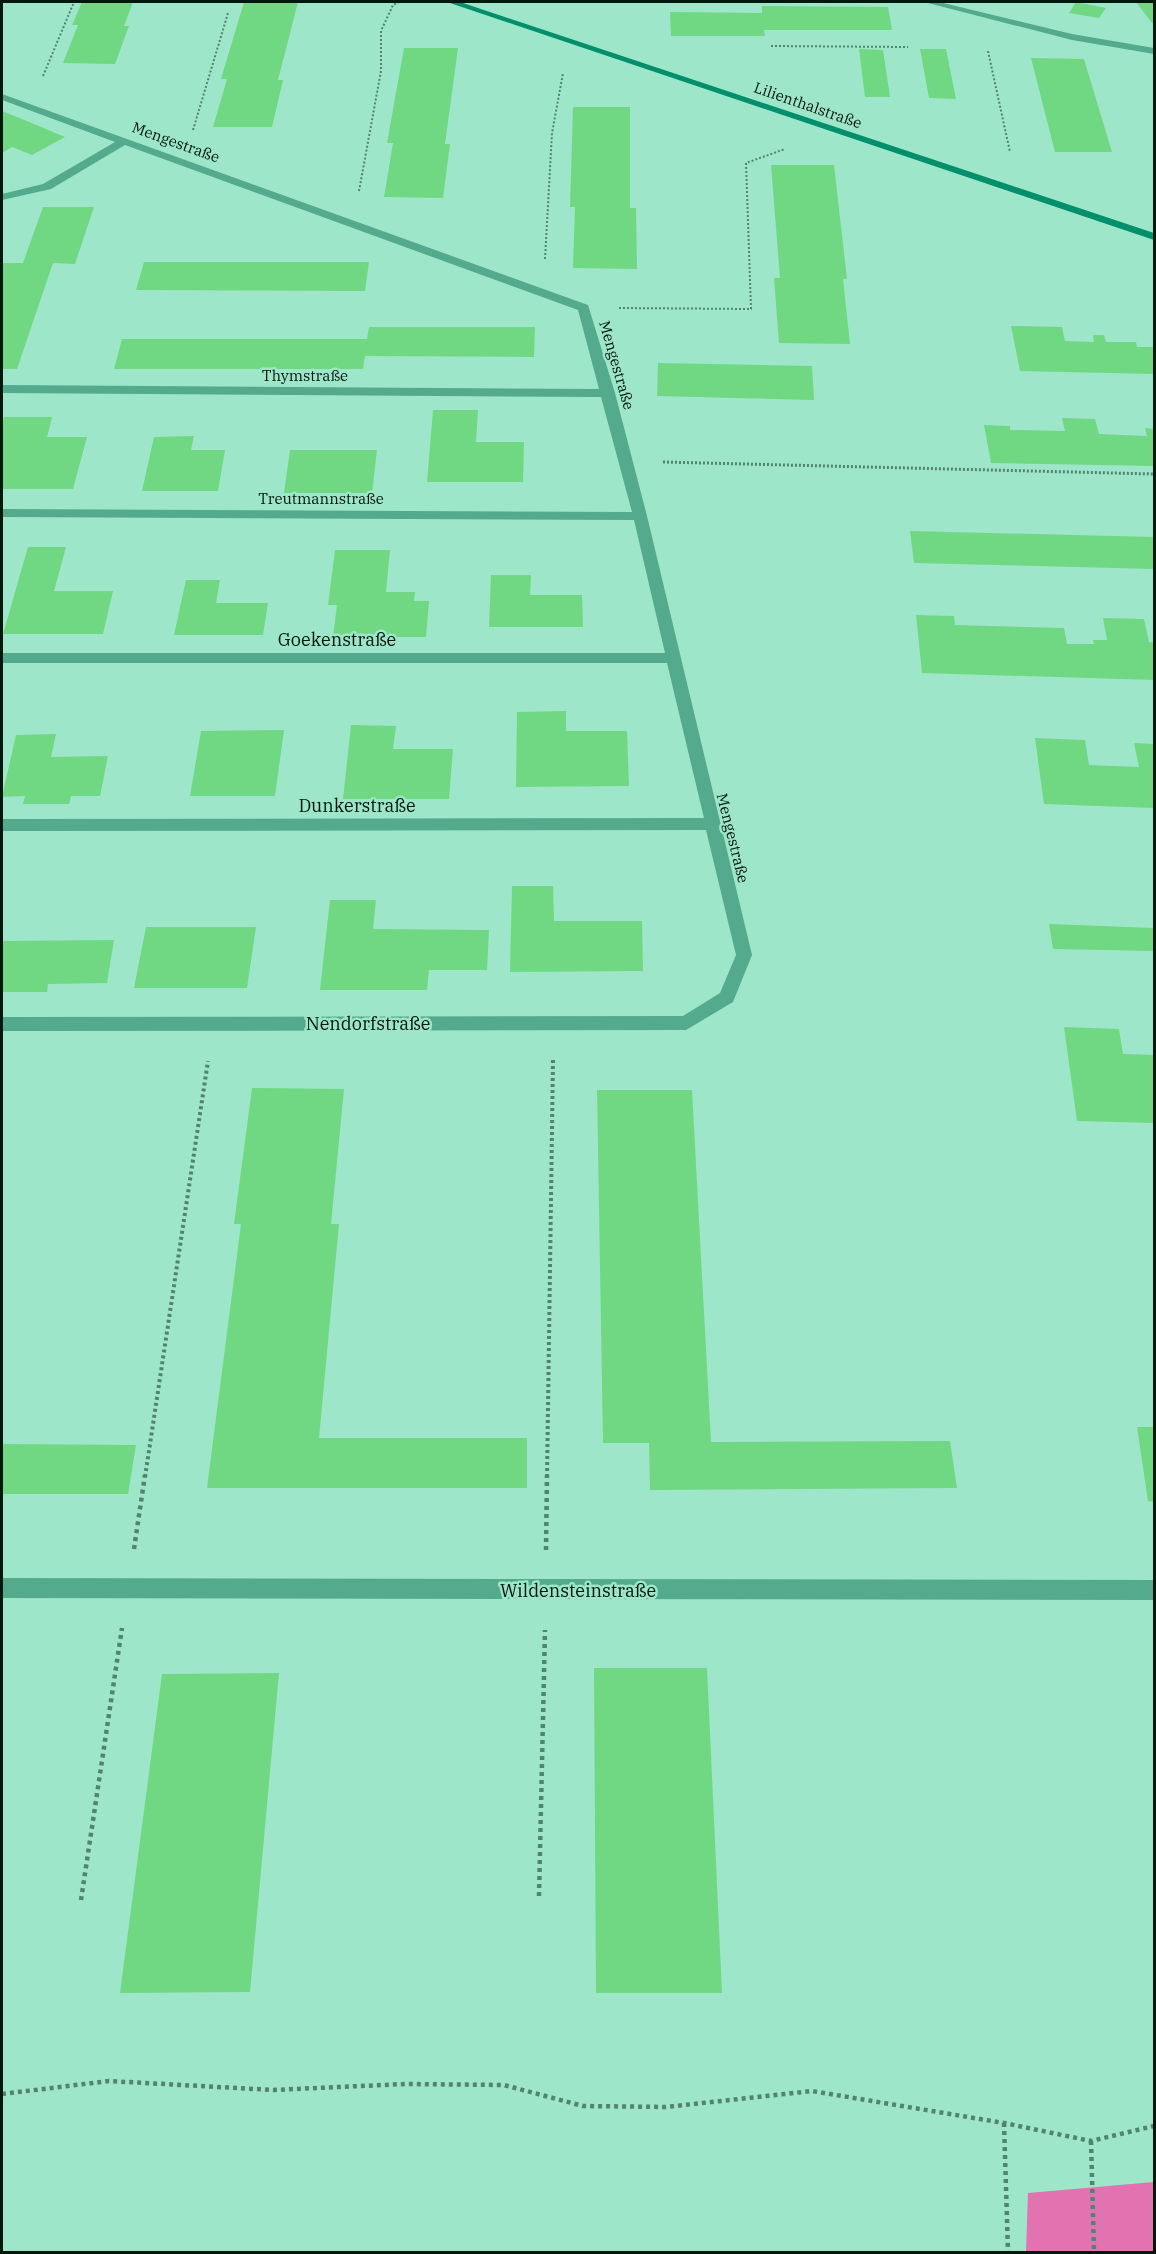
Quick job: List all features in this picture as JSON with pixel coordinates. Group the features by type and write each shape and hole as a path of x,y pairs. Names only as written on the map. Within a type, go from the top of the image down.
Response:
{"street":[{"name":"Lilienthalstraße","path":"452,2 1155,237"},
{"path":"928,2 1072,37 1155,51"},
{"name":"Mengestraße","path":"2,97 584,308 609,393 640,516 744,955 727,997"},
{"path":"2,197 47,188 124,141"},
{"name":"Thymstraße","path":"2,389 609,393"},
{"name":"Treutmannstraße","path":"2,513 640,516"},
{"name":"Goekenstraße","path":"2,658 672,658"},
{"name":"Dunkerstraße","path":"2,825 713,824"},
{"name":"Nendorfstraße","path":"2,1024 686,1023 727,997"},
{"name":"Wildensteinstraße","path":"2,1588 1155,1590"}],"path":[{"path":"31,107 74,2"},
{"path":"353,224 381,71 381,30 393,5 399,2"},
{"path":"183,162 228,14"},
{"path":"981,16 1018,191"},
{"path":"543,293 552,133 565,60 584,45"},
{"path":"771,46 908,47"},
{"path":"584,308 750,309 746,163 807,141 829,127"},
{"path":"626,461 1155,474"},
{"path":"81,1900 214,1023"},
{"path":"539,1896 554,1023"},
{"path":"2,2094 109,2081 273,2090 405,2084 504,2085 584,2106 666,2107 812,2091 1004,2123 1091,2141 1155,2126"},
{"path":"1004,2123 1008,2253"},
{"path":"1091,2141 1094,2253"}],"shaded area":[{"path":"1154,2182 1154,2252 1026,2252 1028,2193"}],"building":[{"path":"82,2 133,2 124,26 129,26 115,64 63,63 78,25 72,25"},
{"path":"244,2 298,2 278,80 283,80 272,127 213,127 227,79 221,79"},
{"path":"1076,2 1106,8 1099,18 1069,13"},
{"path":"1136,2 1154,2 1154,23 1152,23"},
{"path":"762,6 888,7 892,30 764,30 765,36 671,36 670,12 762,13"},
{"path":"404,48 458,48 445,144 450,144 443,198 384,197 393,143 387,143"},
{"path":"859,49 883,50 890,97 865,97"},
{"path":"920,49 946,49 956,99 929,98"},
{"path":"1031,58 1084,59 1112,152 1055,152"},
{"path":"573,107 630,107 630,208 636,208 637,269 573,268 575,207 570,207"},
{"path":"2,111 65,137 32,155 12,147 2,153"},
{"path":"771,165 834,165 847,279 843,279 850,344 779,343 774,278 780,278"},
{"path":"43,207 94,207 75,264 53,263 17,369 2,369 2,263 23,263"},
{"path":"144,262 369,262 365,291 136,290"},
{"path":"1011,326 1062,327 1065,341 1094,342 1093,335 1104,335 1106,342 1136,342 1137,347 1154,347 1154,374 1020,371"},
{"path":"369,327 535,327 534,357 365,356 363,369 114,369 122,339 367,339"},
{"path":"658,363 812,366 814,400 657,396"},
{"path":"433,410 478,410 476,442 524,442 523,482 427,482"},
{"path":"4,417 52,417 47,437 87,437 73,489 2,489"},
{"path":"1062,418 1095,419 1099,434 1147,436 1145,428 1154,429 1154,466 991,463 984,425 1010,426 1010,430 1065,431"},
{"path":"194,436 191,450 225,450 218,491 142,491 154,437"},
{"path":"290,450 377,450 372,493 284,493"},
{"path":"910,531 1154,537 1154,569 914,563"},
{"path":"28,547 66,547 54,591 113,591 103,634 3,634"},
{"path":"335,550 390,550 386,592 415,592 414,601 429,601 426,637 333,637 337,605 328,605"},
{"path":"491,575 531,575 530,595 582,595 583,627 489,627"},
{"path":"186,580 220,580 216,603 268,603 263,635 174,635"},
{"path":"916,615 954,616 955,625 1064,628 1067,644 1094,644 1093,640 1107,640 1103,618 1144,619 1149,642 1154,643 1154,680 922,673"},
{"path":"566,711 566,731 627,731 629,786 516,787 517,712"},
{"path":"351,725 396,726 393,749 453,749 449,799 343,799"},
{"path":"284,730 275,796 190,796 201,731"},
{"path":"56,734 51,757 108,756 100,796 71,796 69,804 23,804 25,796 2,797 16,735"},
{"path":"1035,738 1085,740 1089,765 1139,767 1134,743 1154,744 1154,808 1044,804"},
{"path":"512,886 553,886 554,921 642,921 643,971 510,972"},
{"path":"330,900 376,900 373,929 489,930 487,970 429,970 427,990 320,990"},
{"path":"1049,924 1154,928 1154,951 1053,949"},
{"path":"146,927 256,927 247,988 134,988"},
{"path":"114,940 107,983 48,984 47,992 2,992 2,941"},
{"path":"1064,1027 1119,1029 1123,1054 1154,1055 1154,1123 1077,1121"},
{"path":"252,1088 344,1089 331,1224 339,1224 319,1438 527,1438 527,1488 207,1488 241,1224 234,1224"},
{"path":"597,1090 692,1090 711,1442 950,1441 957,1488 650,1490 649,1443 603,1443"},
{"path":"1137,1427 1154,1427 1154,1502 1148,1501"},
{"path":"2,1444 136,1445 128,1494 2,1494"},
{"path":"594,1668 707,1668 722,1993 596,1993"},
{"path":"279,1673 250,1992 120,1993 162,1674"}]}
